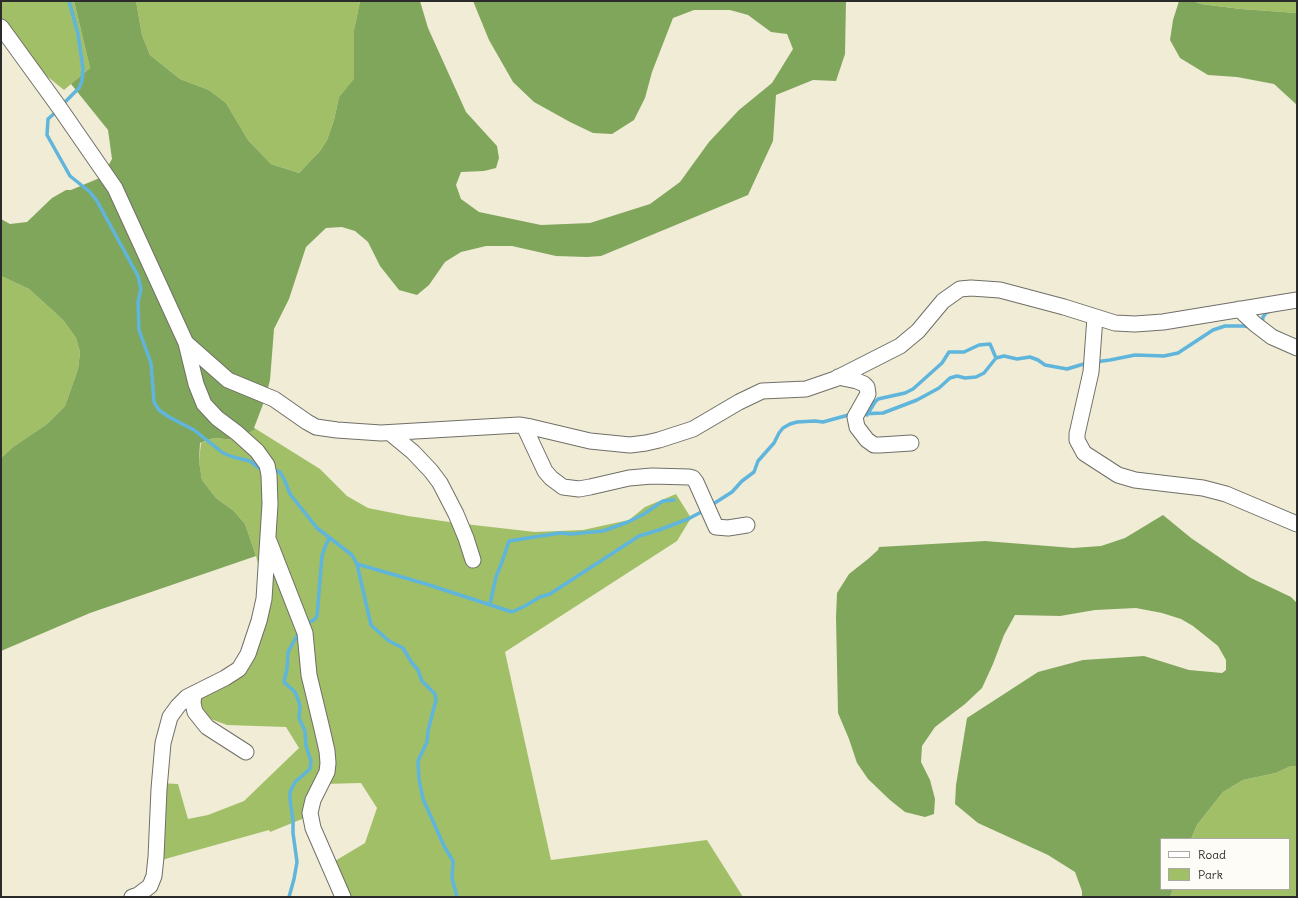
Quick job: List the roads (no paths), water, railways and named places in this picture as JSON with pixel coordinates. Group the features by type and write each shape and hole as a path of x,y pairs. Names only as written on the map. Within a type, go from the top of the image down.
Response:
{"street":[{"path":"1,27 115,188 186,343 196,384 204,404 217,418 252,445 267,465 269,475 270,504 262,608 245,661 239,669 232,674 187,697 170,717 163,743 158,789 154,876 150,886 138,895 132,897"},
{"path":"186,343 228,380 274,399 316,427 337,430 390,433 524,426 590,441 630,445 646,443 679,435 693,429 739,402 762,391 806,389 818,386 838,377 900,346 918,331 943,301 960,289 971,288 1000,290 1064,307 1115,323 1163,322 1297,300"},
{"path":"1239,309 1272,337 1297,348"},
{"path":"1095,317 1091,372 1077,434 1077,440 1084,453 1118,475 1135,480 1203,488 1226,494 1297,524"},
{"path":"838,377 857,381 867,387 868,394 855,417 857,427 867,440 874,444 880,445 911,443"},
{"path":"524,426 546,471 551,478 563,486 579,488 590,487 629,478 652,476 689,477 693,478 696,482 716,527 728,528 747,525"},
{"path":"390,433 413,452 440,483 456,514 473,560"},
{"path":"268,536 306,633 309,675 327,751 328,763 327,772 313,800 310,814 313,828 343,897"},
{"path":"194,694 193,703 195,712 207,727 246,752"}],"waterway":[{"path":"62,105 79,88 82,81 83,69 78,34 69,1"},
{"path":"57,111 48,119 47,135 70,176 90,192 97,201 138,276 141,289 138,302 139,330 151,363 154,402 159,410 194,430 223,453 250,461 259,468 264,469"},
{"path":"1262,324 1263,317 1266,313 1271,311"},
{"path":"1095,362 1135,355 1164,356 1178,353 1213,330 1225,326 1250,327"},
{"path":"867,415 878,399 905,393 913,389 942,363 949,352 964,352 979,345 990,344 996,358"},
{"path":"860,414 883,413 917,400 939,388 950,378 957,376 965,378 976,377 984,373 996,358 1004,356 1017,359 1030,357 1045,365 1067,369 1087,363"},
{"path":"710,506 732,492 742,481 754,472 758,461 774,443 783,428 797,422 823,422 852,414"},
{"path":"272,469 280,472 290,494 317,528 352,555 357,564 371,625 389,641 403,648 418,670 422,681 435,694 436,700 428,731 427,742 418,761 419,779 423,799 444,846 453,861 452,878 457,897"},
{"path":"490,604 496,577 509,541 560,533 571,534 603,531 628,522 644,514 663,501 674,500"},
{"path":"357,564 426,584 512,612 540,597 550,594 639,536 688,519 705,510"},
{"path":"305,625 317,616 322,556 329,538"},
{"path":"289,897 297,862 290,792 295,782 310,769 311,761 306,746 305,731 299,718 299,702 295,692 284,682 287,669 288,652 299,632"}]}
